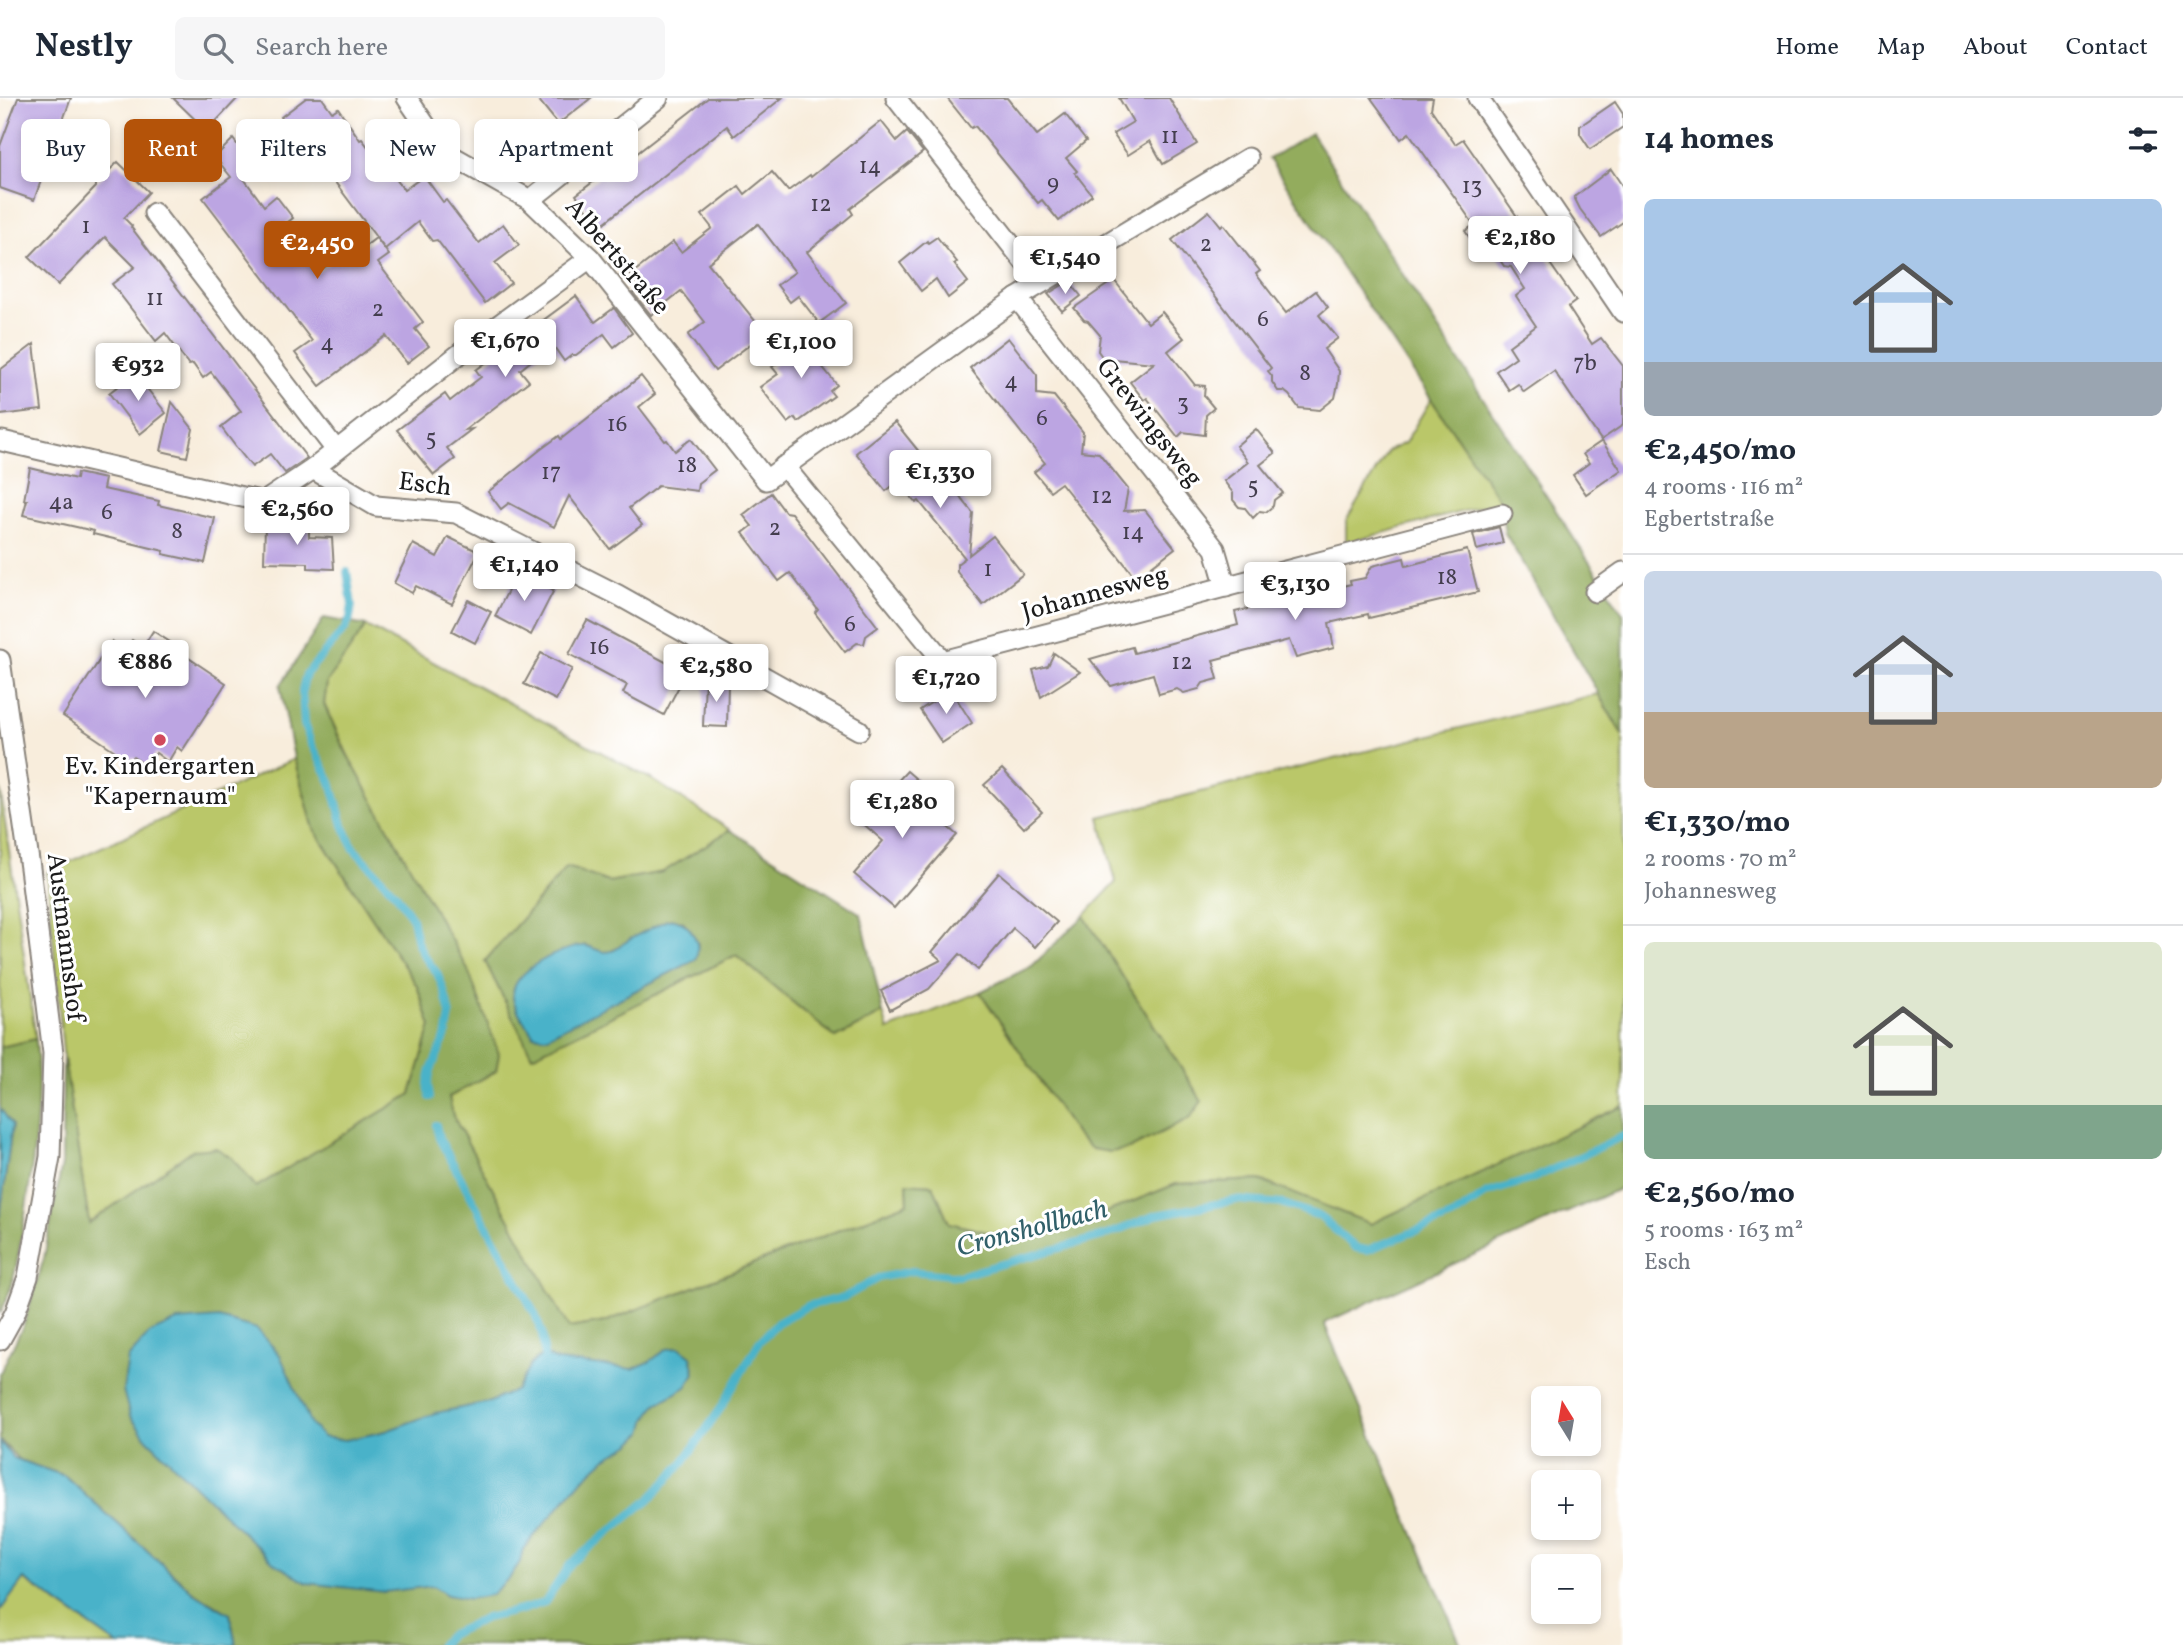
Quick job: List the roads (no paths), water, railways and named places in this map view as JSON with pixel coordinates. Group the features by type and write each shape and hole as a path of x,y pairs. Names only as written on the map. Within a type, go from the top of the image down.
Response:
{"street":[{"name":"Albertstraße","path":"407,98 443,151 530,200 590,258 766,480 785,466"},
{"path":"530,200 658,98"},
{"path":"896,98 1041,283"},
{"path":"1478,98 1623,312"},
{"path":"785,466 1017,298 1248,158"},
{"path":"154,213 336,450"},
{"path":"2,441 264,502 313,468 462,352 590,258"},
{"name":"Grewingsweg","path":"1017,298 1215,549 1226,587"},
{"name":"Johannesweg","path":"785,466 943,661 1502,514"},
{"name":"Esch","path":"313,468 376,506 456,513 618,595 859,730"},
{"path":"1595,592 1623,572"},
{"name":"Austmannshof","path":"0,660 53,1053 50,1157 28,1277 15,1313 0,1340"}],"water":[{"path":"675,919 686,925 694,936 698,948 695,960 546,1037 534,1035 513,998 514,988 527,970 572,948 585,946 603,952 613,950 667,920"},
{"path":"0,1108 12,1125 0,1218"},
{"path":"219,1318 257,1329 280,1355 311,1425 323,1437 345,1440 386,1431 435,1413 490,1402 516,1390 531,1364 544,1354 557,1361 633,1369 667,1349 679,1347 691,1356 695,1373 686,1387 657,1404 647,1418 643,1432 631,1444 605,1459 581,1481 523,1549 520,1562 510,1577 491,1595 469,1599 447,1595 433,1586 384,1592 307,1583 273,1562 147,1439 130,1416 123,1390 128,1358 150,1333 177,1321"},
{"path":"0,1442 13,1458 65,1476 195,1594 230,1614 236,1645 118,1645 24,1579 0,1611"}],"waterway":[{"path":"347,572 352,605 350,618 345,629 306,674 302,690 304,724 331,782 343,825 354,849 397,895 412,918 417,942 437,973 444,990 450,1014 447,1033 431,1070 428,1084 430,1097"},
{"path":"436,1125 439,1138 535,1314 542,1333 544,1354"},
{"name":"Cronshollbach","path":"440,1645 449,1635 486,1618 545,1602 571,1563 651,1498 682,1464 721,1408 759,1342 777,1323 807,1306 845,1297 878,1278 912,1271 958,1276 1107,1235 1156,1215 1237,1200 1284,1204 1319,1216 1356,1248 1367,1250 1454,1216 1487,1193 1532,1179 1623,1136"}],"place":[{"name":"Ev. Kindergarten \"Kapernaum\"","path":"160,740"}]}
